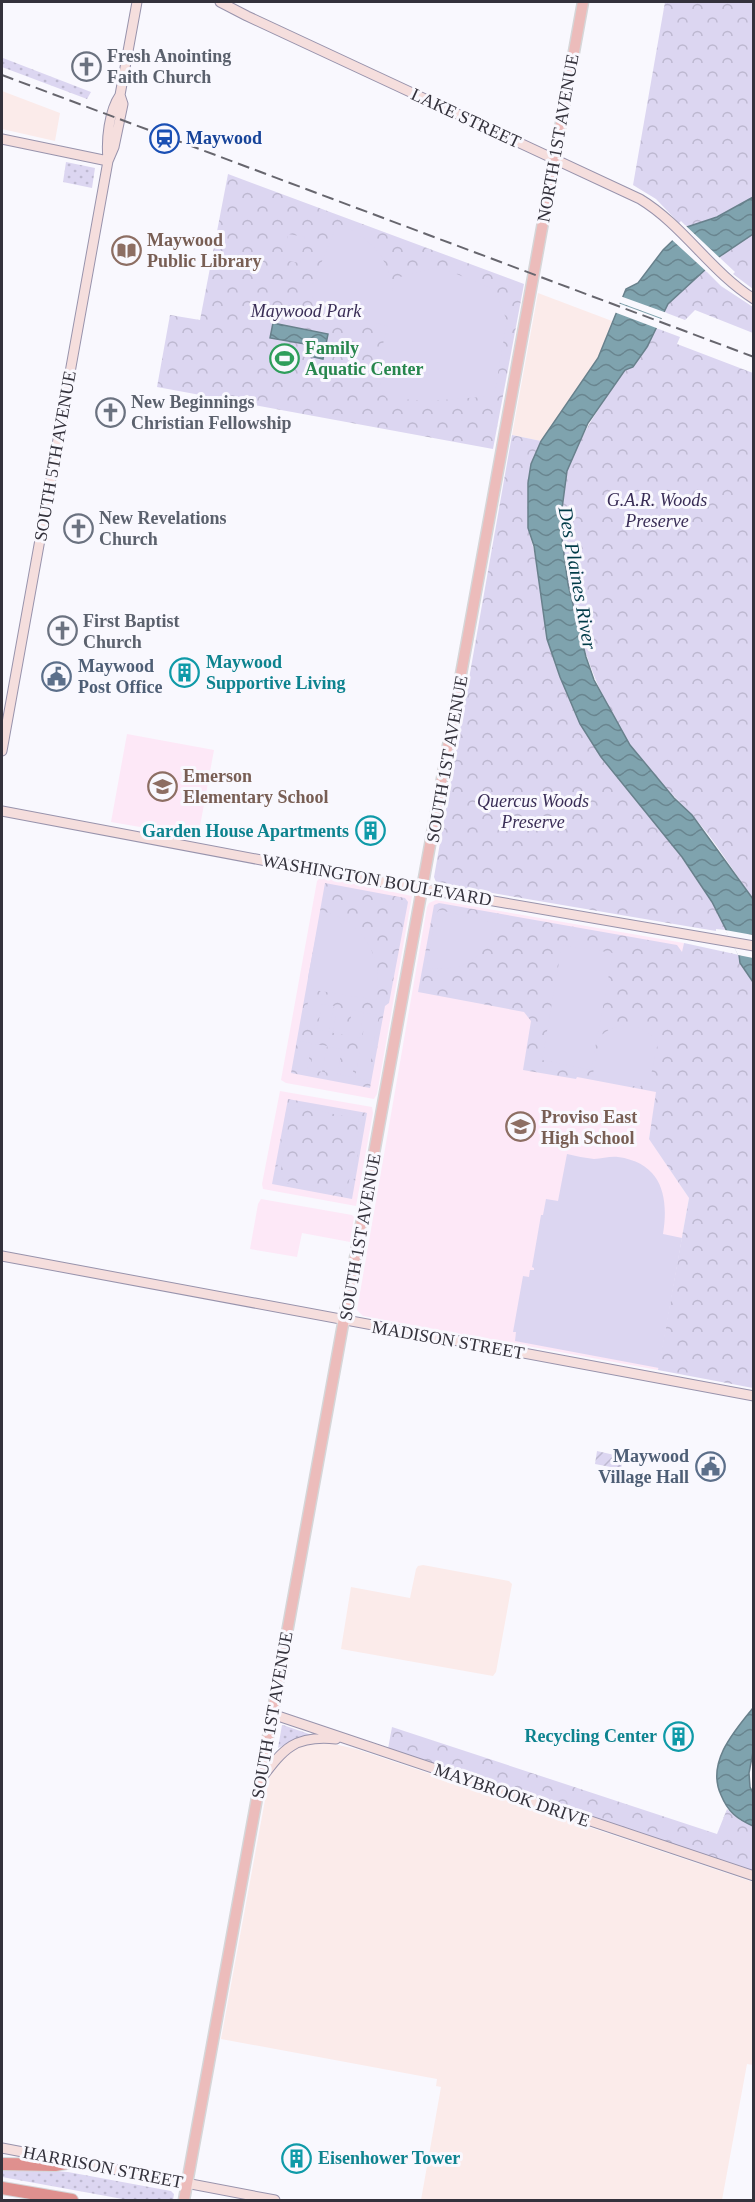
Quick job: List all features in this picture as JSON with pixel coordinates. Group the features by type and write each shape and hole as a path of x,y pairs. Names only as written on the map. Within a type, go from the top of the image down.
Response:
{"highway":[{"path":"2,2164 55,2165 72,2162"},
{"path":"2,2188 72,2200"}],"main road":[{"name":"NORTH 1ST AVENUE","path":"534,274 583,2"},
{"name":"SOUTH 1ST AVENUE","path":"185,2198 534,274"}],"street":[{"name":"SOUTH 5TH AVENUE","path":"2,751 108,161 114,147 116,118 123,104 120,95 137,2"},
{"name":"LAKE STREET","path":"220,2 640,199 650,205 728,279 753,299"},
{"path":"2,139 108,161"},
{"name":"WASHINGTON BOULEVARD","path":"2,810 423,889 753,946"},
{"name":"MADISON STREET","path":"2,1256 753,1396"},
{"name":"MAYBROOK DRIVE","path":"272,1714 753,1876"},
{"path":"260,1780 279,1754 291,1745 318,1738 353,1741"},
{"name":"HARRISON STREET","path":"2,2148 275,2200"}],"shaded area":[{"path":"2,91 60,113 55,141 2,129"},
{"path":"538,293 612,321 598,358 541,441 512,435"},
{"name":"Emerson Elementary School","path":"127,734 214,750 198,837 111,822"},
{"path":"321,877 412,896 377,1094 374,1099 286,1083 281,1080 317,881"},
{"name":"Proviso East High School","path":"436,900 684,943 649,1138 689,1198 658,1370 363,1316 357,1310 427,907 429,903"},
{"path":"280,1091 372,1107 373,1113 356,1206 263,1189 262,1184"},
{"path":"261,1199 352,1215 354,1217 350,1242 302,1233 297,1257 250,1249 258,1204"},
{"path":"423,1565 509,1581 512,1584 496,1672 493,1676 341,1649 351,1587 410,1598 416,1569"},
{"path":"321,1741 356,1749 753,1882 753,2065 747,2064 722,2200 421,2200 441,2087 436,2086 437,2079 221,2039 270,1773 294,1746"}],"green space":[{"path":"665,2 753,2 753,197 717,217 687,227 681,221 679,223 656,199 633,185"},
{"path":"2,58 91,92 87,99 2,67"},
{"path":"66,162 95,168 92,188 63,182"},
{"name":"Maywood Park","path":"228,174 524,284 493,449 157,387 170,315 200,320"},
{"path":"337,225 354,232 376,249 390,275 393,292 396,278 440,267 490,288 499,301 507,321 494,396 429,401 387,398 380,390 381,351 388,326 326,310 316,303 312,296 312,285"},
{"path":"288,234 305,237 300,263 283,260"},
{"path":"753,234 753,289 733,274 735,272 719,257"},
{"path":"705,270 721,286 753,307 753,333 695,310 685,320 664,312 668,304"},
{"name":"G.A.R. Woods Preserve","path":"656,328 680,337 677,344 753,373 753,899 708,835 643,763 617,724 588,660 575,616 566,570 561,533 561,508 564,483 572,457 593,418 625,369 636,363 644,352"},
{"name":"Quercus Woods Preserve","path":"512,435 541,441 531,464 528,483 528,528 580,724 601,757 682,857 712,902 726,930 716,929 716,931 436,882 434,877"},
{"path":"325,883 405,898 408,902 370,1088 291,1073"},
{"path":"439,903 677,945 682,952 684,943 753,958 753,1388 658,1370 689,1198 649,1139 656,1092 577,1077 576,1079 523,1070 531,1021 524,1012 418,992 434,905"},
{"path":"439,910 496,923 485,946 471,961 452,968 427,968 435,915"},
{"path":"321,911 349,923 360,932 368,944 377,970 376,1000 314,990 308,977"},
{"path":"562,945 613,953 591,1070 542,1060"},
{"path":"308,1002 319,1004 314,1029 303,1027"},
{"path":"322,1004 334,1006 329,1032 317,1030"},
{"path":"337,1007 349,1010 344,1035 333,1033"},
{"path":"352,1010 364,1012 359,1038 348,1035"},
{"path":"367,1013 379,1015 374,1041 362,1038"},
{"path":"625,1025 643,1030 658,1042 650,1080 639,1087 592,1079 600,1036 610,1029"},
{"path":"300,1041 312,1043 307,1069 295,1066"},
{"path":"315,1044 327,1046 322,1072 310,1069"},
{"path":"330,1047 342,1049 337,1075 325,1072"},
{"path":"345,1049 357,1052 352,1077 340,1075"},
{"path":"360,1052 372,1055 367,1080 355,1078"},
{"path":"288,1099 367,1113 352,1199 272,1184"},
{"path":"300,1103 360,1115 363,1121 353,1184 345,1194 279,1182 276,1176 286,1112 289,1107","holes":["299,1107 358,1119 360,1125 348,1186 342,1191 286,1181 280,1176 292,1109"]},
{"path":"567,1154 594,1159 615,1157 633,1161 644,1166 659,1184 665,1207 663,1234 682,1238 659,1368 515,1341 516,1332 513,1332 523,1276 529,1277 530,1270 534,1270 532,1267 541,1215 543,1215 546,1199 558,1201"},
{"path":"597,1451 623,1457 621,1469 595,1464"},
{"path":"282,1725 312,1735 298,1738 278,1748"},
{"path":"392,1727 717,1834 727,1809 740,1820 753,1826 753,1872 388,1749"},
{"path":"2,2167 68,2172 171,2191 174,2194 173,2200 128,2200 2,2177"}],"water":[{"path":"753,197 753,234 719,257 668,304 647,347 633,367 625,370 588,423 567,471 560,524 568,584 594,680 630,745 674,798 692,815 753,899 753,982 740,963 739,955 712,902 682,857 601,757 580,724 547,639 534,546 528,528 528,483 531,464 541,441 598,358 626,289 638,283 663,250 687,227 717,217"},
{"path":"273,323 328,334 323,359 309,356 311,345 270,338"},
{"path":"753,1708 753,1752 749,1773 753,1793 753,1826 738,1818 727,1806 717,1783 717,1771 724,1748"}],"pier":[{"path":"685,225 721,259 707,272 671,239"},
{"path":"620,296 667,313 664,319 618,302"},
{"path":"618,303 664,320 659,329 614,312"},
{"path":"725,930 753,935 753,958 738,955"}],"railway":[{"path":"2,75 754,357"}],"place":[{"name":"Fresh Anointing Faith Church","path":"86,66"},
{"name":"Maywood","path":"165,138"},
{"name":"Maywood Public Library","path":"126,250"},
{"name":"Family Aquatic Center","path":"284,358"},
{"name":"New Beginnings Christian Fellowship","path":"110,412"},
{"name":"New Revelations Church","path":"78,528"},
{"name":"First Baptist Church","path":"62,631"},
{"name":"Maywood Supportive Living","path":"185,672"},
{"name":"Maywood Post Office","path":"57,676"},
{"name":"Emerson Elementary School","path":"162,786"},
{"name":"Garden House Apartments","path":"370,831"},
{"name":"Proviso East High School","path":"520,1127"},
{"name":"Maywood Village Hall","path":"710,1466"},
{"name":"Recycling Center","path":"678,1736"},
{"name":"Eisenhower Tower","path":"297,2158"}],"water label":[{"name":"Des Plaines River","path":"578,578"}]}
